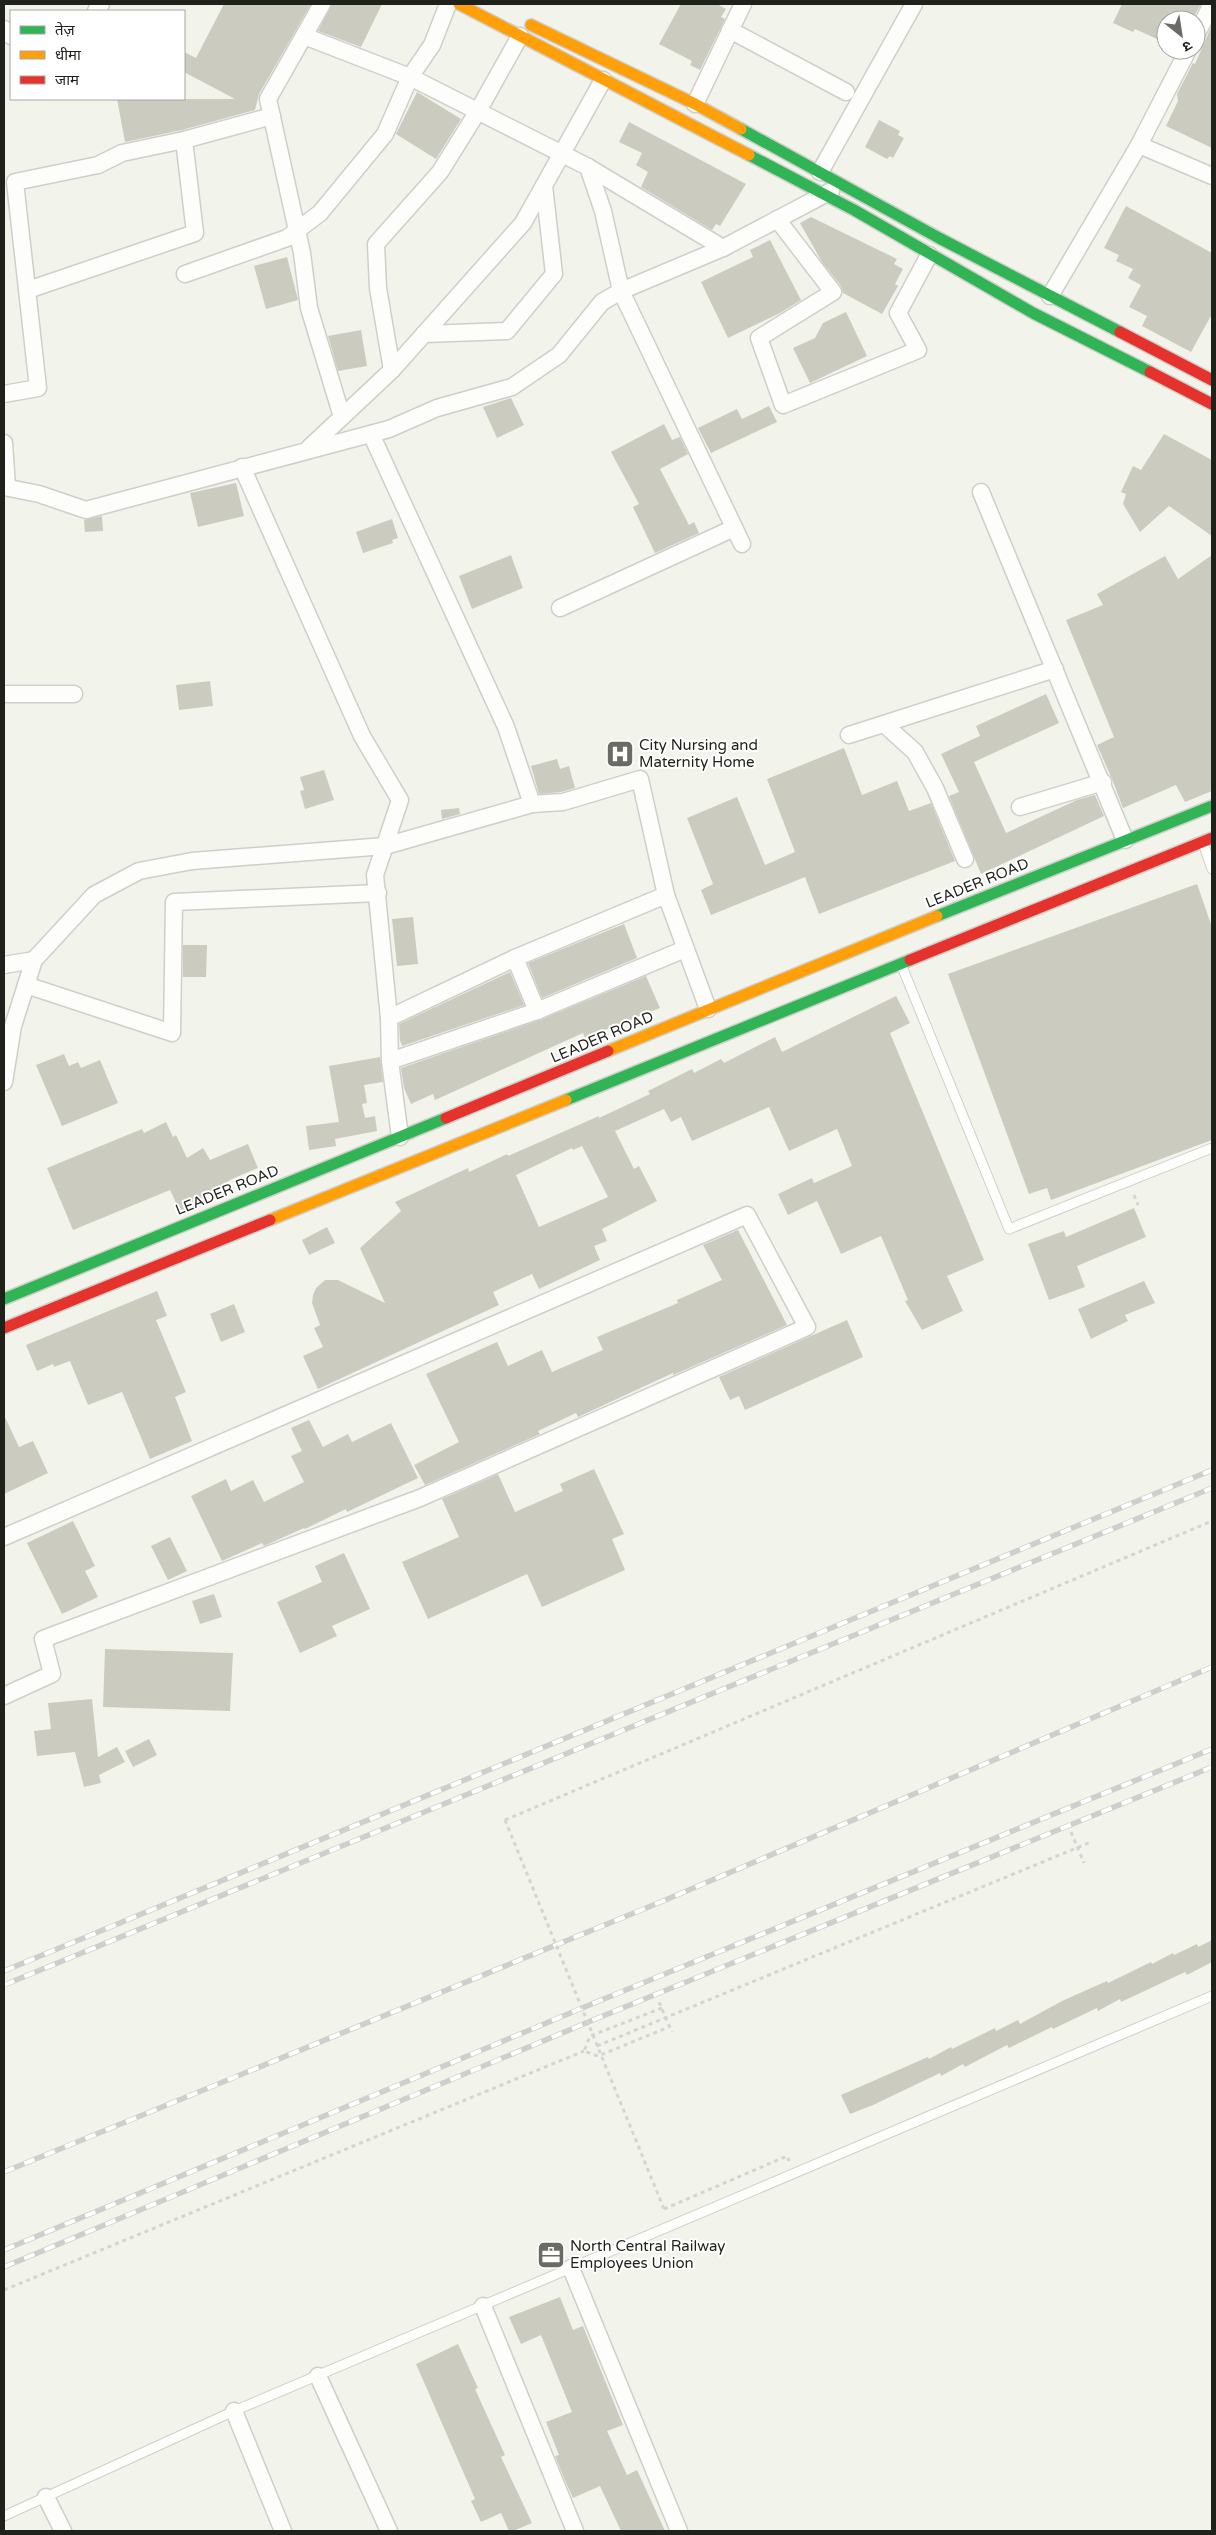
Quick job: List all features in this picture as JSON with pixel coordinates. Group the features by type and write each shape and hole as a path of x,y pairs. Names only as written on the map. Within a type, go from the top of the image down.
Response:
{"main road":[{"path":"459,4 823,195 1033,313 1212,404"},
{"path":"516,17 695,104 939,238 1212,380"},
{"name":"LEADER ROAD","path":"4,1299 190,1220 400,1137 708,1009 1212,806"},
{"path":"4,1328 1208,840"}],"street":[{"path":"322,4 268,99 297,231 308,308 342,417"},
{"path":"185,274 287,238 320,213 385,134 410,77 432,45 448,4"},
{"path":"695,104 743,4"},
{"path":"820,172 914,4"},
{"path":"1206,16 1212,4"},
{"path":"730,30 846,92"},
{"path":"304,36 410,77 563,154 723,248"},
{"path":"392,370 378,288 376,244 440,172 478,111 520,36"},
{"path":"1050,296 1139,145 1183,60"},
{"path":"307,450 392,370 523,223 603,80"},
{"path":"4,394 38,388 28,290 10,181 98,165 122,153 184,140 272,116"},
{"path":"28,290 195,233 184,140"},
{"path":"1139,145 1212,176"},
{"path":"588,167 602,211 621,291 742,544"},
{"path":"4,443 6,487 86,510 388,429 437,408 512,387 560,355 602,302 621,291 723,248 844,185"},
{"path":"424,334 507,331 554,274 544,186"},
{"path":"777,219 833,292 759,338 783,405 918,350 898,313 929,255"},
{"path":"371,434 506,727 532,804"},
{"path":"242,467 362,736 400,800 375,875 389,1018 390,1061 400,1137"},
{"path":"981,492 1126,840"},
{"path":"560,608 734,528"},
{"path":"849,735 1055,669"},
{"path":"4,694 74,694"},
{"path":"884,724 915,752 935,788 965,859"},
{"path":"4,1082 13,1026 34,960 94,895 139,871 192,861 385,846 532,804 563,802 640,779 666,895 708,1009"},
{"path":"1020,807 1103,782"},
{"path":"26,985 172,1033 174,902 378,893"},
{"path":"389,1018 515,958 666,895"},
{"path":"390,1061 537,1012 686,949"},
{"path":"515,958 537,1012"},
{"path":"4,965 34,960"},
{"path":"4,1537 747,1215 808,1326 420,1498 43,1639 52,1674 4,1696"},
{"path":"571,2268 679,2531"},
{"path":"483,2306 575,2531"},
{"path":"318,2376 389,2531"},
{"path":"234,2412 283,2531"},
{"path":"46,2497 63,2531"}],"lane":[{"path":"1208,840 1212,869"},
{"path":"901,964 1008,1229 1212,1148"},
{"path":"4,2516 234,2412 1212,1996"}],"path":[{"path":"759,2168 664,2209 505,1820 1212,1521"},
{"path":"1071,1832 1084,1862"},
{"path":"597,2046 1091,1842"},
{"path":"659,2002 672,2032"},
{"path":"584,2051 590,2036 662,2008"},
{"path":"4,2290 584,2051 598,2056 670,2027"}],"building":[{"path":"224,4 311,4 259,94 255,110 182,130 125,142 117,100 235,99 185,73 185,52 196,58"},
{"path":"332,4 382,4 361,47 318,31"},
{"path":"681,4 717,4 726,9 721,17 725,19 700,70 690,65 692,61 659,44"},
{"path":"1122,4 1201,4 1198,10 1156,10 1156,38 1135,29 1133,32 1113,23"},
{"path":"1212,25 1212,148 1166,126 1178,101 1177,94 1193,63 1195,64 1197,60 1206,60 1206,39"},
{"path":"417,92 461,119 436,159 396,134"},
{"path":"879,120 900,131 898,135 904,138 893,158 890,156 887,159 865,147"},
{"path":"629,122 746,184 720,226 716,224 712,230 641,187 648,172 636,165 642,153 619,142"},
{"path":"1126,206 1212,253 1212,314 1191,352 1142,326 1147,316 1129,307 1141,285 1128,278 1133,269 1116,261 1119,255 1104,248"},
{"path":"811,217 897,259 894,264 903,269 895,284 898,286 882,314 843,293 841,286 822,262 800,223"},
{"path":"770,240 801,300 780,313 728,338 701,282 753,257 750,250"},
{"path":"287,257 298,300 266,309 254,266"},
{"path":"846,312 867,356 810,383 793,348 815,338 823,323"},
{"path":"361,330 367,366 338,371 328,336"},
{"path":"511,398 524,425 497,438 483,407"},
{"path":"769,406 777,422 711,453 698,428 737,409 742,419"},
{"path":"664,424 672,440 680,437 688,454 660,469 689,525 694,522 699,533 655,553 633,507 639,504 611,452"},
{"path":"1164,434 1212,460 1212,536 1169,506 1140,532 1123,504 1126,494 1121,492 1133,466 1141,470"},
{"path":"236,483 244,516 198,527 190,493"},
{"path":"102,516 103,531 85,532 84,520"},
{"path":"392,519 398,538 392,540 393,543 363,553 356,532"},
{"path":"511,555 523,588 472,609 459,576"},
{"path":"1212,555 1212,791 1185,802 1176,785 1123,808 1097,745 1114,737 1066,620 1103,605 1097,594 1165,556 1178,579"},
{"path":"210,681 213,706 179,710 176,685"},
{"path":"1046,694 1059,723 974,762 1006,833 1077,800 1095,795 1104,816 981,874 949,796 959,792 941,754 980,736 976,726"},
{"path":"844,748 862,795 897,781 909,811 931,803 955,861 819,914 805,877 711,915 701,890 713,884 687,818 737,797 765,865 795,852 767,779"},
{"path":"557,759 560,769 569,766 575,788 561,792 539,794 531,766"},
{"path":"324,770 334,800 305,809 300,791 304,790 300,777"},
{"path":"459,808 460,814 442,819 441,810"},
{"path":"1197,884 1212,927 1212,1140 1051,1200 1047,1188 1029,1194 948,974"},
{"path":"413,917 418,964 397,966 392,919"},
{"path":"624,924 637,958 542,998 528,963"},
{"path":"183,945 207,945 206,977 183,977"},
{"path":"510,972 524,1005 402,1046 399,1024"},
{"path":"646,976 660,1008 585,1038 583,1033 435,1100 433,1094 411,1104 404,1088 401,1068 540,1020"},
{"path":"896,996 910,1023 890,1033 984,1260 947,1276 963,1311 922,1330 905,1301 908,1300 881,1236 841,1254 817,1201 788,1215 778,1194 812,1178 814,1183 852,1166 837,1129 789,1151 769,1107 692,1141 681,1117 671,1122 664,1109 615,1131 634,1169 639,1166 657,1201 602,1229 607,1241 594,1246 600,1260 539,1289 532,1274 493,1292 499,1305 318,1389 303,1356 323,1347 314,1328 320,1325 312,1303 313,1295 316,1288 325,1280 338,1280 385,1303 360,1248 401,1211 395,1202 468,1168 469,1172 507,1154 508,1156 599,1116 599,1118 650,1094 648,1091 692,1069 694,1073 721,1059 724,1063 775,1037 782,1052","holes":["582,1146 608,1197 539,1227 516,1175 572,1148 573,1150"]},
{"path":"64,1054 69,1066 78,1062 81,1068 100,1060 118,1103 62,1126 36,1065"},
{"path":"380,1057 383,1082 364,1085 367,1103 362,1104 365,1118 375,1116 377,1131 335,1139 336,1146 309,1150 306,1126 339,1122 329,1066"},
{"path":"166,1122 173,1137 176,1135 187,1158 203,1148 210,1160 248,1144 258,1168 232,1179 206,1194 208,1198 180,1211 170,1190 73,1230 47,1168 142,1129 144,1133"},
{"path":"1134,1208 1146,1237 1077,1266 1085,1287 1049,1300 1028,1244 1064,1231 1066,1237"},
{"path":"327,1227 335,1243 309,1255 302,1240"},
{"path":"738,1230 787,1325 673,1375 673,1373 578,1417 576,1413 538,1431 540,1434 425,1485 414,1465 459,1442 426,1374 497,1342 508,1366 542,1350 552,1372 603,1350 597,1337 678,1303 677,1300 722,1280 703,1245"},
{"path":"1144,1281 1155,1303 1125,1315 1128,1321 1091,1339 1078,1309"},
{"path":"157,1291 167,1316 156,1320 186,1392 175,1397 192,1441 150,1459 122,1392 88,1405 70,1361 54,1367 53,1364 37,1371 26,1345"},
{"path":"234,1304 245,1332 221,1342 210,1314"},
{"path":"847,1320 863,1357 745,1410 739,1396 730,1400 719,1377"},
{"path":"4,1415 19,1447 33,1441 48,1473 4,1494"},
{"path":"309,1420 323,1447 348,1434 352,1442 391,1423 418,1478 347,1512 346,1509 305,1529 264,1546 262,1543 222,1561 191,1496 226,1479 231,1491 253,1480 264,1502 304,1482 291,1456 302,1451 291,1428"},
{"path":"594,1469 624,1534 612,1539 625,1570 542,1607 527,1574 428,1619 402,1562 459,1537 442,1499 498,1474 515,1512 563,1491 560,1484"},
{"path":"73,1521 95,1566 85,1571 98,1597 62,1614 27,1543"},
{"path":"170,1537 187,1571 168,1580 151,1546"},
{"path":"344,1553 370,1609 332,1626 337,1636 300,1653 277,1602 322,1582 315,1566"},
{"path":"214,1594 222,1617 200,1624 192,1601"},
{"path":"105,1649 233,1653 230,1711 103,1707"},
{"path":"92,1699 98,1757 117,1747 125,1762 99,1775 101,1783 84,1787 75,1752 37,1756 34,1731 51,1729 48,1703"},
{"path":"149,1739 157,1755 133,1767 125,1751"},
{"path":"1212,1940 1212,1962 1187,1975 1185,1972 1121,2002 1120,1999 1098,2011 1097,2008 1009,2048 1007,2045 965,2067 963,2064 941,2076 940,2073 850,2114 841,2095 928,2057 929,2059 951,2047 952,2049 995,2028 996,2031 1018,2020 1020,2024 1062,2001 1107,1981 1108,1983 1151,1962 1152,1964 1173,1953 1174,1955 1197,1944 1198,1947"},
{"path":"560,2297 573,2330 583,2326 623,2425 607,2431 627,2475 637,2470 665,2531 621,2531 600,2486 573,2498 567,2485 555,2456 559,2455 546,2422 572,2412 541,2335 521,2344 509,2317"},
{"path":"458,2344 478,2388 475,2389 505,2455 501,2457 532,2523 513,2531 509,2531 501,2513 481,2522 471,2501 475,2499 416,2364"}],"railway":[{"path":"4,1971 1212,1470"},
{"path":"4,1985 1212,1488"},
{"path":"4,2172 663,1901 1212,1667"},
{"path":"4,2250 599,2001 1212,1749"},
{"path":"4,2267 598,2018 1212,1767"}],"traffic: fast":[{"path":"741,129 939,238 1120,332"},
{"path":"749,155 854,210 1033,313 1150,372"},
{"path":"937,916 1212,806"},
{"path":"566,1100 910,960"},
{"path":"4,1299 446,1118"}],"traffic: slow":[{"path":"459,4 749,155"},
{"path":"531,25 695,104 741,129"},
{"path":"608,1051 937,916"},
{"path":"270,1220 566,1100"}],"traffic: jam":[{"path":"1120,332 1212,380"},
{"path":"1150,372 1212,404"},
{"path":"910,960 1212,838"},
{"path":"446,1118 608,1051"},
{"path":"4,1328 270,1220"}],"place":[{"name":"City Nursing and Maternity Home","path":"620,754"},
{"name":"North Central Railway Employees Union","path":"551,2255"}]}
